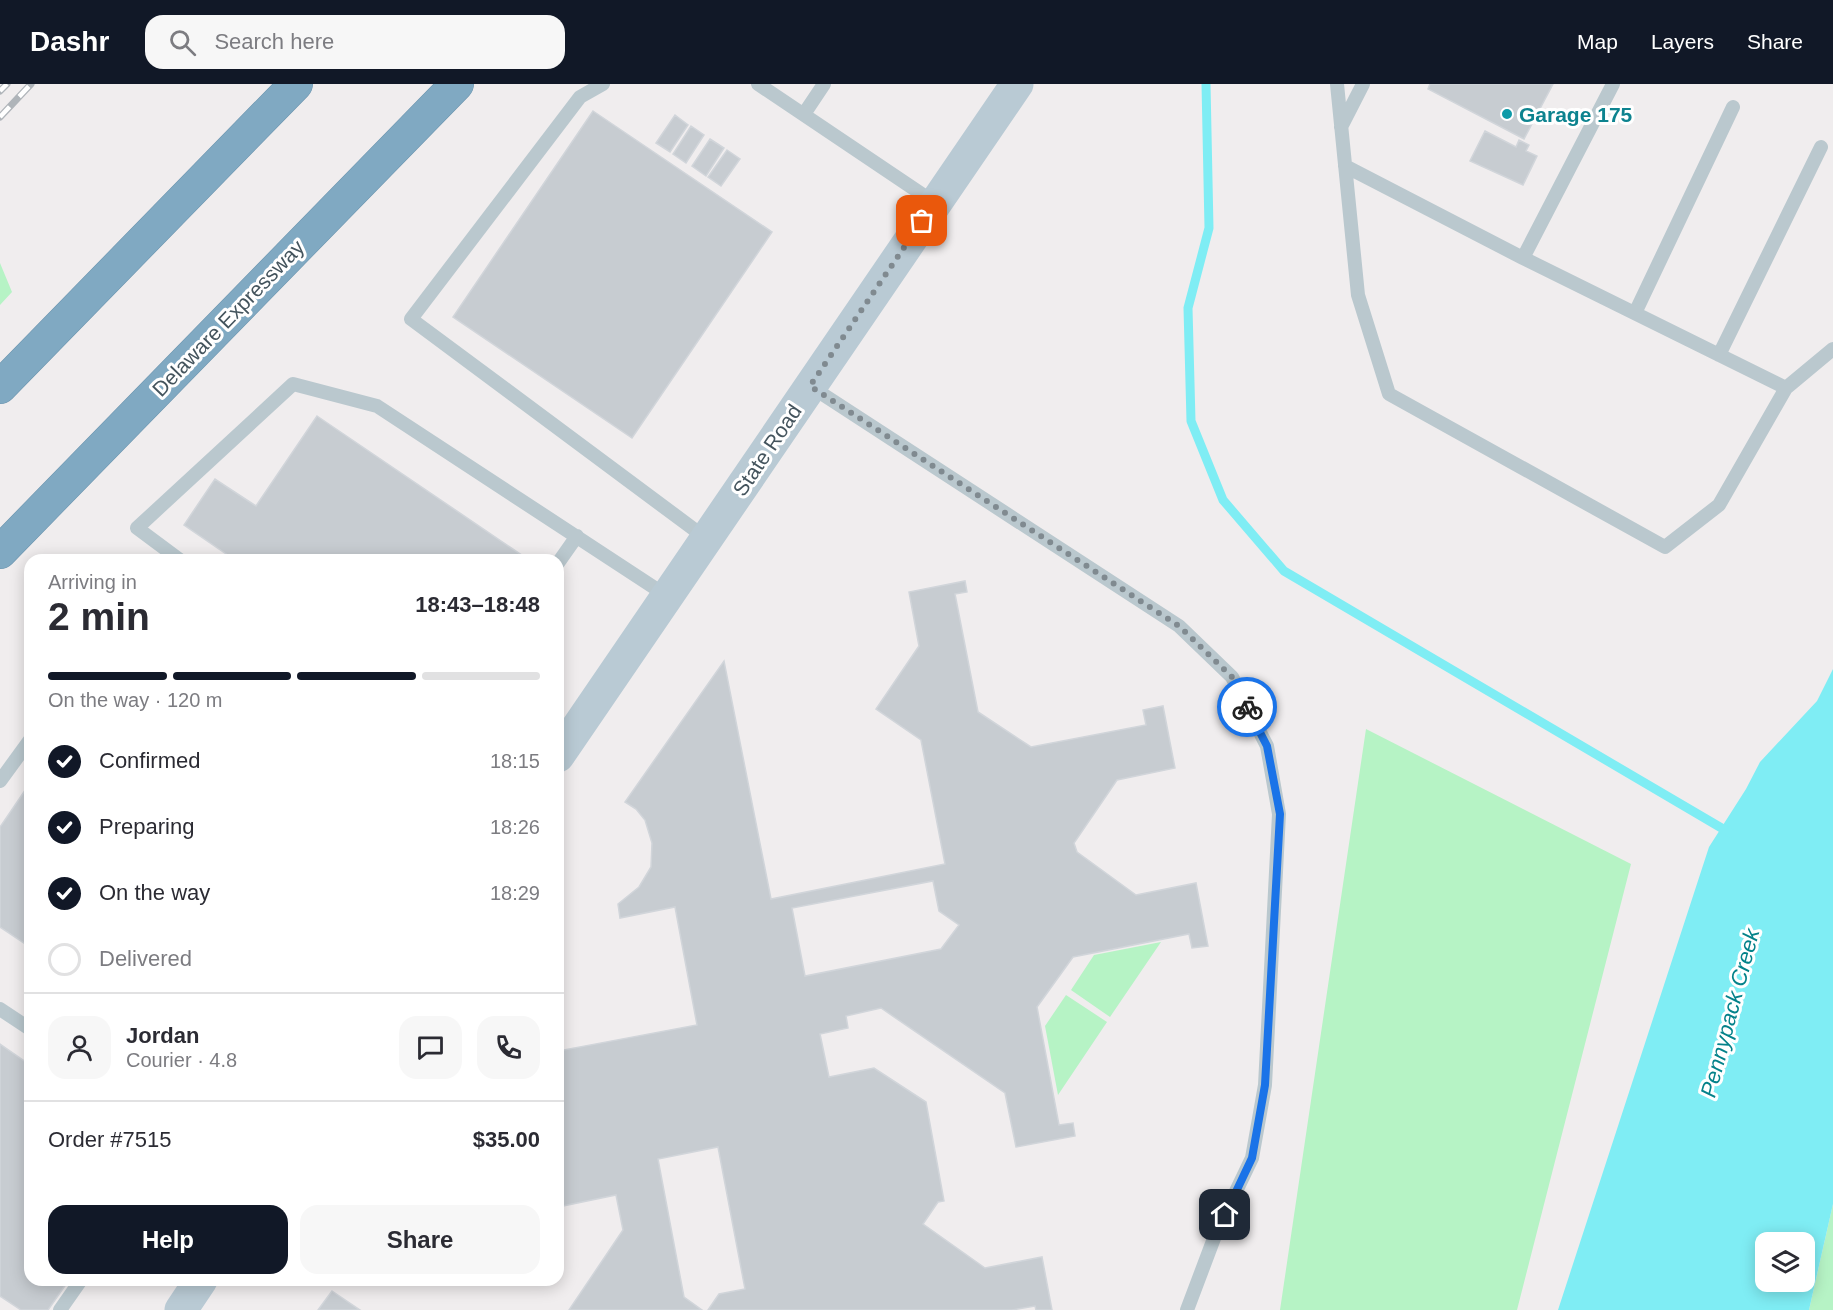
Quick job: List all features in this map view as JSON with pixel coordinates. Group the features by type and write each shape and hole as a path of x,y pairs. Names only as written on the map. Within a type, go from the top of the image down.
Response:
{"highway":[{"path":"0,387 296,84"},
{"name":"Delaware Expressway","path":"0,552 457,84"}],"main road":[{"name":"State Road","path":"564,747 1017,84"},
{"path":"181,1310 197,1286"}],"lane":[{"path":"603,84 580,97 411,319 706,538"},
{"path":"758,84 935,203"},
{"path":"804,114 824,84"},
{"path":"1337,84 1358,295 1389,394 1665,547 1719,505 1786,388 1833,349"},
{"path":"1341,127 1363,84"},
{"path":"1523,258 1613,84"},
{"path":"1635,313 1733,107"},
{"path":"1719,355 1821,147"},
{"path":"1345,166 1523,258 1786,388"},
{"path":"172,554 136,528 293,384 377,406 667,596"},
{"path":"810,386 1179,626 1232,677 1267,746 1280,814 1265,1085 1252,1158 1216,1233 1187,1310"},
{"path":"564,554 577,536"},
{"path":"0,781 24,748"},
{"path":"0,1009 24,1025"},
{"path":"60,1310 77,1286"}],"green space":[{"path":"0,263 12,292 0,305"},
{"path":"1366,729 1631,864 1517,1310 1280,1310"},
{"path":"1161,942 1110,1017 1071,990 1094,955"},
{"path":"1066,995 1107,1022 1058,1095 1045,1026"},
{"path":"1833,1204 1833,1310 1809,1310 1813,1292 1815,1292"}],"water":[{"name":"Pennypack Creek","path":"1833,669 1833,1204 1815,1284 1815,1232 1755,1232 1755,1292 1813,1292 1809,1310 1558,1310 1709,847 1746,789 1760,762 1817,701"}],"building":[{"name":"Garage 175","path":"1430,84 1553,84 1524,139 1428,89"},
{"path":"593,111 772,232 632,438 453,317"},
{"path":"675,115 688,125 670,152 656,143"},
{"path":"691,126 704,135 686,163 673,154"},
{"path":"1485,131 1516,147 1519,140 1529,145 1526,151 1537,156 1523,185 1470,161"},
{"path":"710,139 724,148 706,176 692,166"},
{"path":"727,150 740,159 721,186 708,177"},
{"path":"317,416 520,554 226,554 184,525 215,479 256,506"},
{"path":"965,581 967,592 955,594 978,712 1031,747 1146,725 1143,710 1163,706 1175,768 1117,780 1074,843 1077,852 1136,895 1196,883 1208,946 1192,948 1189,934 1073,957 1037,1007 1059,1125 1073,1123 1075,1136 1016,1147 1005,1093 881,1008 846,1016 848,1028 820,1034 829,1077 874,1068 926,1102 944,1201 938,1202 923,1224 985,1268 1042,1257 1052,1310 1036,1310 1035,1306 1012,1310 708,1310 719,1294 745,1289 718,1147 658,1159 684,1297 702,1310 569,1310 623,1230 616,1195 564,1206 564,1050 697,1025 675,907 620,918 618,904 639,887 651,867 652,843 645,820 636,809 625,802 724,661 771,899 945,864 921,740 876,709 919,646 909,592","holes":["933,881 939,911 959,925 941,949 805,976 792,908"]},
{"path":"24,792 24,943 0,927 0,827"},
{"path":"0,1044 24,1061 24,1286 65,1286 48,1310 21,1310 0,1296"},
{"path":"332,1291 360,1310 318,1310"}],"waterway":[{"path":"1206,84 1209,228 1188,308 1191,421 1223,500 1284,571 1730,833"}],"railway":[{"path":"0,91 7,84"},
{"path":"0,117 31,84"}],"way so far":[{"path":"922,221 810,386 1179,626 1232,677 1247,707"}],"place":[{"name":"Garage 175","path":"1507,114"}],"route":[{"path":"1225,1215 1252,1158 1265,1085 1280,814 1267,746 1247,707"}]}
